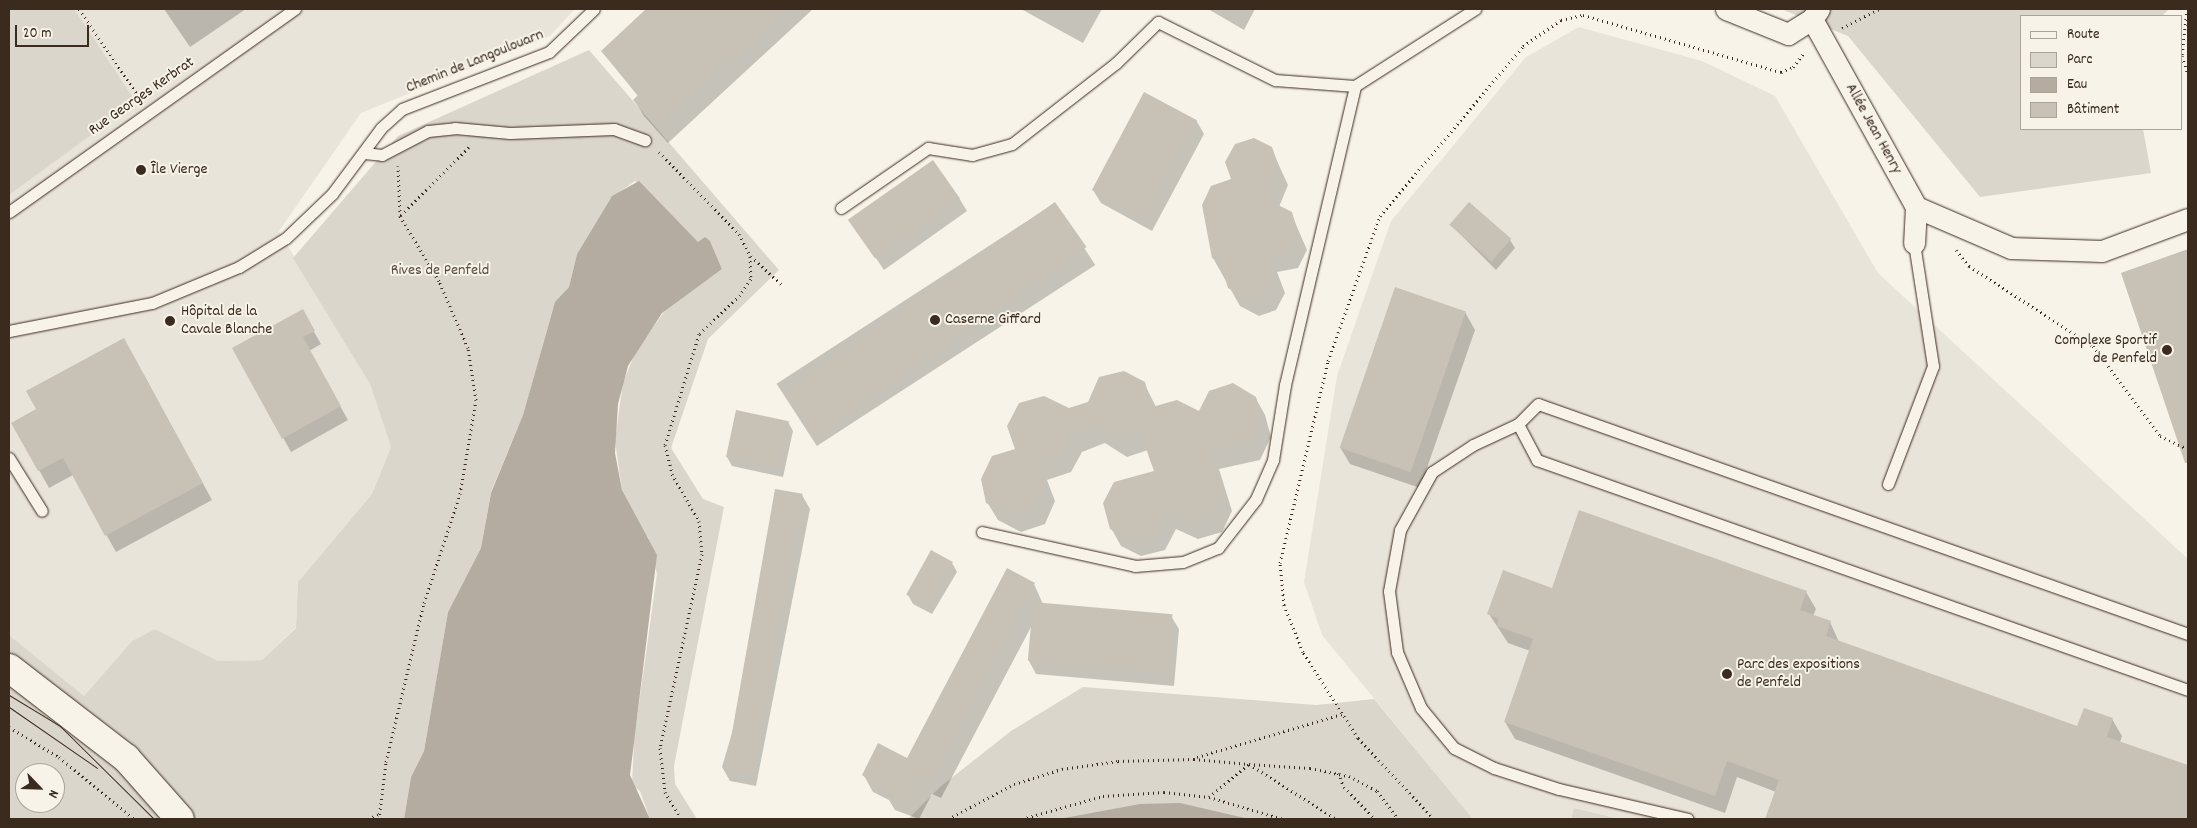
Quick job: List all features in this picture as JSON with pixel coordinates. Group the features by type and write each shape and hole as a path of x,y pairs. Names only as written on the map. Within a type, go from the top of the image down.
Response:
{"main road":[{"path":"9,668 106,741 159,793 180,819"}],"street":[{"path":"1726,9 1788,34 1817,22"},
{"name":"Allée Jean Henry","path":"1817,22 1924,212"},
{"path":"1914,243 1924,212 2011,248 2102,251 2188,219"}],"lane":[{"name":"Rue Georges Kerbrat","path":"9,212 295,9"},
{"name":"Chemin de Langoulouarn","path":"9,331 152,303 238,268 286,238 332,194 402,109 549,52 594,9"},
{"path":"840,208 928,148 972,155 1012,144 1116,63 1158,22 1274,80 1355,86 1476,9"},
{"path":"982,532 1135,566 1183,562 1218,548 1256,499 1273,460 1285,385 1355,86"},
{"path":"364,153 382,156 397,151 428,131 614,129 645,140"},
{"path":"1888,484 1934,366 1914,243"},
{"path":"1688,819 1559,789 1494,768 1454,748 1421,708 1397,652 1390,591 1400,530 1432,472 1473,445 1518,424 1538,404 2188,634"},
{"path":"1518,424 1538,460 2188,690"},
{"path":"9,458 42,511"}],"path":[{"path":"79,9 150,112"},
{"path":"1434,819 1358,738 1302,652 1284,604 1280,563 1328,361 1380,216 1523,46 1561,20 1583,15 1781,72 1793,67 1817,22 1879,9"},
{"path":"2187,9 2182,56 2188,74"},
{"path":"400,216 480,131"},
{"path":"645,140 739,234 750,256 783,286"},
{"path":"379,819 386,762 424,603 460,494 476,400 468,348 439,282 400,216 397,151"},
{"path":"1924,212 1968,266 2093,346 2160,436 2188,449"},
{"path":"681,819 665,792 660,748 702,554 700,521 672,474 665,445 699,334 751,279 750,256"},
{"path":"1194,759 1342,714"},
{"path":"9,727 59,757 134,819"},
{"path":"948,819 1014,784 1062,769 1118,761 1194,759 1337,772 1377,791 1398,819"},
{"path":"1209,797 1248,764"},
{"path":"1248,764 1336,819"},
{"path":"1337,772 1344,787 1374,819"},
{"path":"1022,819 1103,796 1164,792 1209,797 1283,819"},
{"path":"368,819 381,813"}],"shaded area":[{"name":"Hôpital de la Cavale Blanche","path":"9,9 575,9 550,36 361,113 279,231 370,384 391,447 372,494 298,582 296,627 262,660 218,661 155,629 132,641 84,696 9,635"},
{"path":"1579,27 1702,61 1775,96 1878,273 2188,559 2188,819 1620,819 1574,808 1571,819 1473,819 1322,635 1304,582 1337,376 1391,221 1526,57"}],"green space":[{"path":"9,9 74,9 136,102 9,195"},
{"path":"1781,9 2169,9 2163,15 2020,15 2020,130 2143,130 2151,173 1980,197 1848,36"},
{"name":"Rives de Penfeld","path":"589,50 779,270 708,339 671,448 703,499 724,507 674,766 675,784 697,819 650,819 640,791 632,785 634,740 657,574 648,537 640,532 622,490 615,441 623,382 637,349 669,305 722,269 710,241 698,242 635,181 610,199 577,254 569,287 553,309 523,415 491,492 481,548 448,612 424,751 411,777 404,819 9,819 9,635 84,696 132,641 155,629 218,661 262,660 296,628 298,582 372,494 391,447 370,384 293,258 398,136"},
{"path":"1083,687 1316,705 1374,699 1473,819 908,819 940,787 1011,731"},
{"path":"1574,808 1620,819 1571,819"}],"water":[{"path":"639,181 698,242 705,237 710,241 722,269 662,313 628,366 618,404 615,453 622,490 657,555 630,775 650,819 404,819 411,777 424,751 448,612 481,548 491,493 523,415 555,302 569,287 577,254 612,196"},
{"path":"1180,803 1249,819 1059,819 1140,804"}],"building":[{"path":"646,9 786,9 658,127 633,100 640,93 601,51"},
{"path":"1144,92 1197,120 1145,218 1092,190"},
{"path":"1254,138 1272,147 1279,167 1269,185 1274,203 1292,212 1298,232 1289,251 1268,255 1276,275 1267,293 1249,299 1228,288 1220,262 1212,258 1202,205 1211,186 1231,179 1225,162 1235,144"},
{"path":"933,160 960,199 875,258 848,220"},
{"name":"Caserne Giffard","path":"1055,202 1087,247 815,437 783,392"},
{"path":"1469,202 1511,239 1492,261 1449,225"},
{"name":"Complexe Sportif de Penfeld","path":"2188,249 2188,463 2185,463 2121,273"},
{"path":"1395,287 1466,311 1411,472 1340,448"},
{"path":"303,309 315,331 303,337 341,406 282,439 232,348"},
{"path":"124,338 203,483 105,536 63,458 38,471 11,423 36,409 26,391"},
{"path":"1124,371 1145,382 1152,407 1177,400 1199,411 1209,391 1233,383 1256,397 1262,419 1251,443 1210,452 1223,493 1212,515 1187,522 1166,513 1156,533 1131,540 1110,529 1103,503 1114,482 1154,471 1140,432 1117,440 1095,427 1072,435 1062,455 1038,462 1046,483 1035,507 1010,515 986,503 981,479 992,456 1015,449 1007,426 1019,403 1044,396 1069,408 1088,402 1099,377"},
{"path":"736,410 789,421 779,468 726,457"},
{"path":"775,489 803,494 753,774 726,769"},
{"name":"Parc des expositions de Penfeld","path":"1579,510 1807,591 1800,610 1831,621 1826,636 2077,726 2084,708 2113,718 2107,737 2188,765 2188,819 1765,819 1779,780 1727,761 1715,796 1504,722 1533,639 1497,626 1499,619 1487,614 1503,570 1552,588"},
{"path":"931,550 953,562 928,607 906,595"},
{"path":"1007,568 1035,583 931,782 922,777 907,806 862,775 878,743 907,758"},
{"path":"1033,602 1172,614 1167,673 1028,661"}],"tram line":[{"path":"9,695 60,726 154,819"},
{"path":"9,707 97,768"}],"place":[{"name":"Île Vierge","path":"141,170"},
{"name":"Caserne Giffard","path":"935,320"},
{"name":"Hôpital de la Cavale Blanche","path":"170,321"},
{"name":"Complexe Sportif de Penfeld","path":"2167,350"},
{"name":"Parc des expositions de Penfeld","path":"1727,674"}]}
